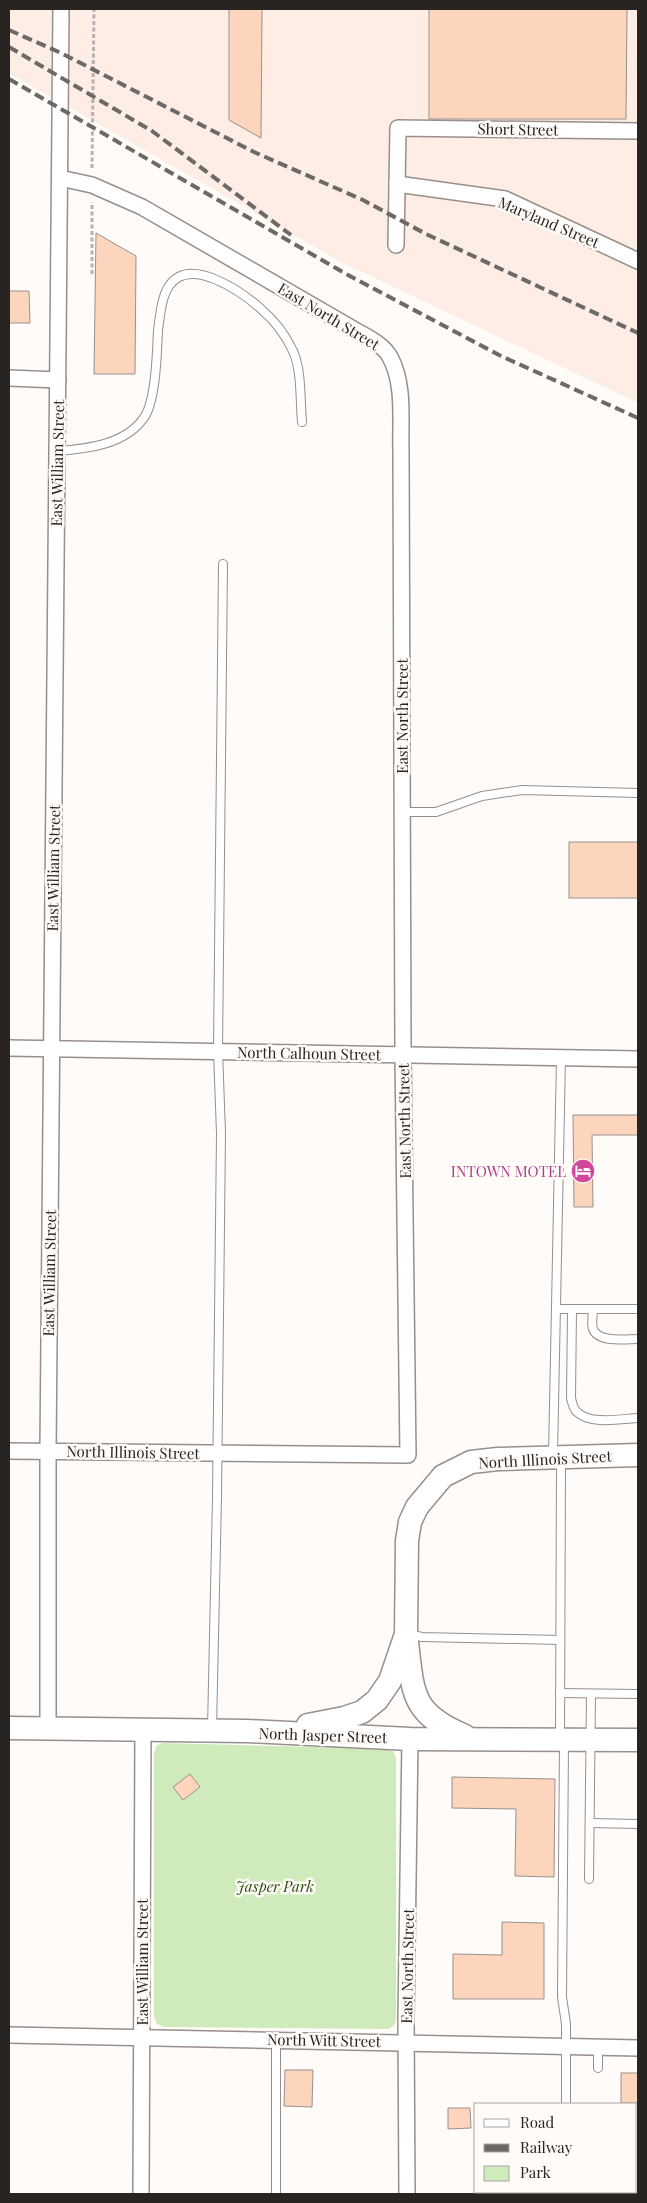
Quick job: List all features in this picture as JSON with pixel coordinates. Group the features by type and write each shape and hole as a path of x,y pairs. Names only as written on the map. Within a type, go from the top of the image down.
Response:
{"street":[{"name":"East William Street","path":"48,1728 51,1049 61,9"},
{"name":"Short Street","path":"397,184 398,128 638,131"},
{"name":"East North Street","path":"60,178 92,186 142,207 360,333 379,345 390,357 397,376 400,413 403,1055 408,1456"},
{"path":"396,245 397,184"},
{"name":"Maryland Street","path":"397,184 505,199 638,261"},
{"path":"9,378 58,380"},
{"name":"North Calhoun Street","path":"9,1048 638,1059"},
{"name":"North Illinois Street","path":"9,1451 408,1456"},
{"name":"North Illinois Street","path":"247,1732 321,1723 362,1712 377,1700 390,1681 406,1634 407,1541 410,1522 417,1507 429,1490 443,1476 471,1462 557,1456 638,1455"},
{"path":"406,1634 414,1690 421,1707 432,1719 472,1739"},
{"name":"North Jasper Street","path":"9,1728 212,1731 410,1738 638,1740"},
{"name":"East William Street","path":"141,2194 143,1730"},
{"name":"East North Street","path":"407,2194 406,2042 410,1738"},
{"name":"North Witt Street","path":"9,2035 141,2036 638,2048"}],"lane":[{"path":"57,452 94,448 128,432 144,419 156,372 160,317 164,298 169,286 183,276 206,275 229,286 262,310 280,329 294,353 300,387 302,422"},
{"path":"212,1731 218,1453 221,1133 218,1052 223,564"},
{"path":"402,812 436,812 482,796 522,790 638,793"},
{"path":"560,1058 556,1308 562,1740 562,1998 566,2046 566,2103"},
{"path":"556,1308 638,1309"},
{"path":"572,1309 571,1398 575,1411 583,1417 594,1419 638,1418"},
{"path":"593,1309 592,1328 596,1334 604,1338 638,1339"},
{"path":"406,1634 422,1637 560,1640"},
{"path":"560,1694 638,1694"},
{"path":"589,1879 591,1694"},
{"path":"590,1823 638,1824"},
{"path":"276,2040 276,2194"},
{"path":"598,2047 598,2068"}],"path":[{"path":"92,274 94,9"}],"shaded area":[{"path":"9,9 638,9 638,403 341,262 9,73"}],"green space":[{"name":"Jasper Park","path":"162,1743 387,1749 393,1751 396,1758 396,2019 394,2026 388,2029 163,2027 156,2023 154,2015 154,1754 156,1746"}],"building":[{"path":"229,9 262,9 261,138 229,120"},
{"path":"429,9 627,9 626,119 429,119"},
{"path":"96,233 136,256 135,374 94,374"},
{"path":"9,291 29,291 30,323 9,323"},
{"path":"569,842 638,842 638,898 569,898"},
{"name":"INTOWN MOTEL","path":"573,1115 638,1115 638,1135 592,1135 593,1207 574,1207"},
{"path":"190,1774 200,1787 183,1800 173,1787"},
{"path":"452,1777 555,1779 554,1877 515,1876 516,1809 452,1808"},
{"path":"502,1922 544,1923 544,1999 453,1999 453,1954 502,1955"},
{"path":"285,2070 313,2070 312,2107 284,2106"},
{"path":"621,2073 638,2073 638,2103 621,2103"},
{"path":"448,2108 470,2108 471,2128 448,2129"}],"railway":[{"path":"9,30 61,53 254,152 363,200 426,234 638,333"},
{"path":"9,47 152,131 291,235"},
{"path":"9,79 346,274 501,356 638,418"}],"place":[{"name":"INTOWN MOTEL","path":"583,1171"}]}
